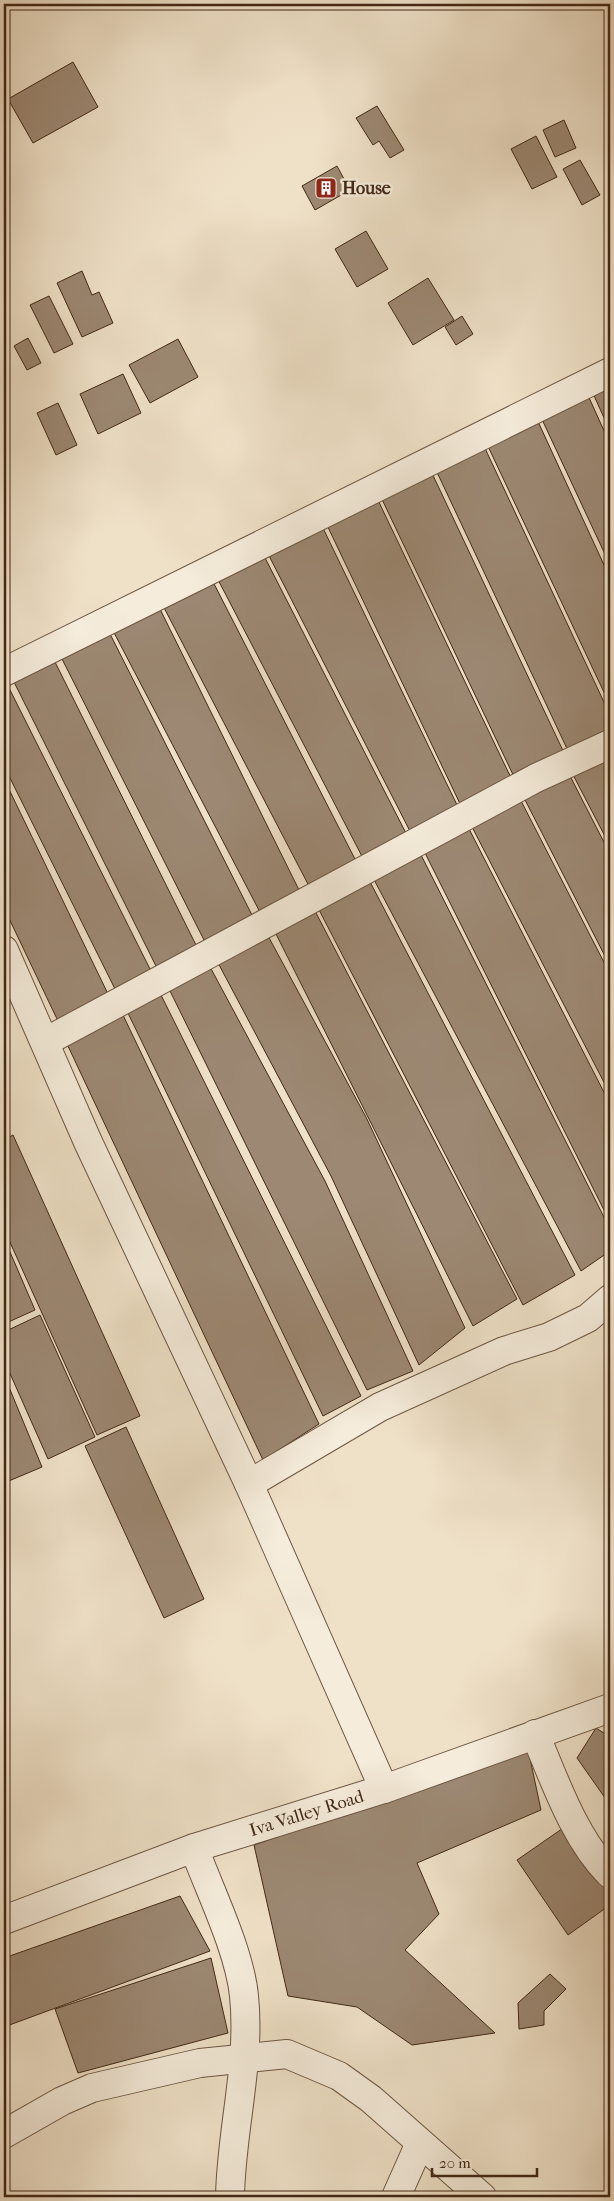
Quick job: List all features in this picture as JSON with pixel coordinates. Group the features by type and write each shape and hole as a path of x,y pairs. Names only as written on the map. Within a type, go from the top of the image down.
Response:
{"street":[{"path":"4,672 610,372"},
{"path":"45,1042 536,778 610,744"},
{"path":"4,950 169,1318 249,1484 384,1789"},
{"path":"249,1484 380,1407 504,1351 549,1337 588,1318 610,1299"},
{"name":"Iva Valley Road","path":"4,1920 194,1848 384,1789 610,1708"},
{"path":"535,1734 577,1826 598,1862 610,1874"},
{"path":"194,1848 239,1966 244,1994 244,2058 230,2197"},
{"path":"4,2134 62,2101 92,2088 200,2063 287,2054 339,2076 372,2099 482,2197"},
{"path":"396,2197 420,2143"}],"building":[{"path":"73,62 98,107 33,143 8,99"},
{"path":"377,106 404,150 390,158 379,141 373,145 356,118"},
{"path":"564,120 576,148 555,157 543,130"},
{"path":"536,136 557,177 532,189 511,149"},
{"path":"580,160 600,195 582,205 563,169"},
{"name":"House","path":"337,166 350,190 315,210 302,186"},
{"path":"366,231 388,269 357,287 335,249"},
{"path":"82,271 92,295 99,292 113,323 82,337 57,283"},
{"path":"428,278 454,320 413,345 388,303"},
{"path":"49,296 73,344 54,353 30,305"},
{"path":"462,316 473,334 456,345 445,327"},
{"path":"28,338 41,363 27,370 14,346"},
{"path":"178,339 198,377 150,403 129,365"},
{"path":"123,374 141,413 98,434 80,394"},
{"path":"610,380 610,431 591,389"},
{"path":"586,391 610,444 610,565 539,413"},
{"path":"58,403 77,445 56,455 37,413"},
{"path":"535,415 610,578 610,705 485,440"},
{"path":"483,444 610,715 610,736 570,755 435,468"},
{"path":"430,469 566,757 516,781 379,493"},
{"path":"376,496 513,782 463,810 325,521"},
{"path":"321,524 459,809 413,837 265,548"},
{"path":"261,550 410,841 366,864 214,572"},
{"path":"209,574 357,863 310,888 160,600"},
{"path":"156,601 302,896 262,916 110,625"},
{"path":"107,628 253,917 205,942 59,653"},
{"path":"54,660 197,947 157,968 13,680"},
{"path":"7,684 152,973 116,991 4,766 4,685"},
{"path":"610,749 610,846 569,767"},
{"path":"568,772 610,854 610,966 522,794"},
{"path":"4,779 109,996 58,1021 4,908"},
{"path":"518,795 610,974 610,1094 470,823"},
{"path":"467,825 610,1104 610,1222 422,847"},
{"path":"419,851 610,1229 610,1251 581,1271 371,874"},
{"path":"368,878 575,1275 523,1305 316,904"},
{"path":"315,911 517,1299 473,1326 275,932"},
{"path":"267,934 366,1117 465,1328 419,1365 331,1176 217,961"},
{"path":"209,965 325,1181 413,1371 367,1390 170,991"},
{"path":"159,991 361,1396 323,1416 126,1009"},
{"path":"122,1013 319,1424 263,1460 67,1044"},
{"path":"13,1135 140,1416 97,1435 4,1229 4,1140"},
{"path":"4,1238 35,1310 4,1324"},
{"path":"40,1315 95,1437 48,1459 4,1360 4,1332"},
{"path":"4,1375 42,1467 4,1483"},
{"path":"126,1427 204,1599 164,1618 85,1446"},
{"path":"596,1728 610,1737 610,1805 577,1758"},
{"path":"528,1749 541,1810 417,1863 439,1914 405,1950 495,2033 412,2045 357,2007 288,1996 254,1845"},
{"path":"569,1824 610,1886 610,1905 568,1935 517,1860"},
{"path":"180,1896 210,1951 4,2027 4,1958"},
{"path":"211,1958 228,2033 78,2073 55,2009"},
{"path":"550,1974 566,1989 544,2011 544,2025 519,2029 518,2003"}],"place":[{"name":"House","path":"326,188"}]}
